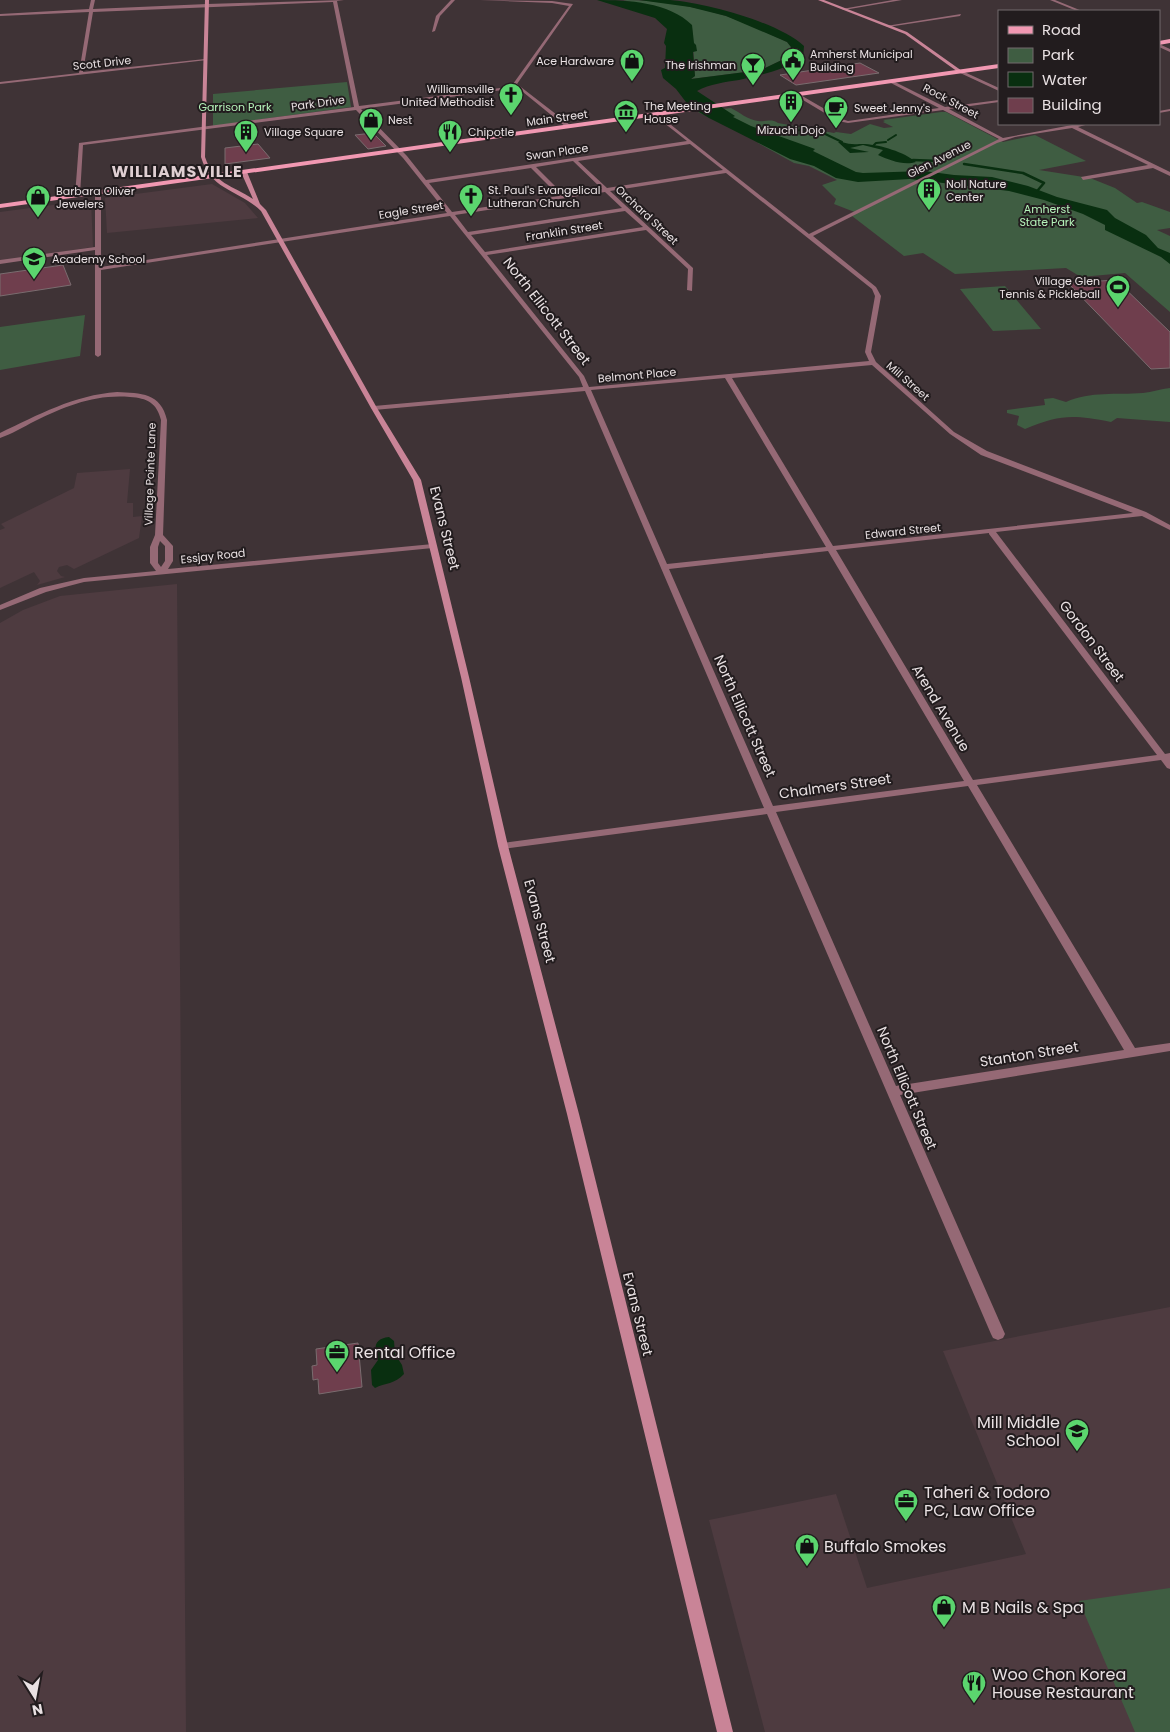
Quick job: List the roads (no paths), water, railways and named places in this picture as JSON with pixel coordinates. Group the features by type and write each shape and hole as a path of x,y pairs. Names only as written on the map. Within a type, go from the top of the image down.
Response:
{"main road":[{"name":"Main Street","path":"0,206 998,66"}],"street":[{"path":"81,74 93,0"},
{"path":"335,0 357,108"},
{"path":"0,15 207,4 342,0"},
{"path":"433,31 438,16 453,0"},
{"path":"482,0 552,2 572,5 515,84 568,126"},
{"path":"820,0 906,33 960,71 998,90"},
{"path":"844,9 900,0"},
{"path":"1052,0 1077,10"},
{"path":"207,4 203,158 210,176"},
{"path":"888,26 960,15"},
{"name":"Scott Drive","path":"2,85 205,60"},
{"name":"Rock Street","path":"891,81 1002,139"},
{"name":"Park Drive","path":"77,195 81,144 519,87"},
{"path":"795,94 840,120 848,122 998,101"},
{"name":"North Ellicott Street","path":"357,108 399,150 485,254 582,377 998,1334"},
{"name":"Mill Street","path":"656,114 874,288 878,296 868,352 873,363 952,432 984,453 1143,514 1170,528"},
{"path":"1070,125 1170,174"},
{"name":"Glen Avenue","path":"809,236 1002,139 1070,125"},
{"name":"Swan Place","path":"425,182 691,142"},
{"name":"Orchard Street","path":"574,160 691,270 690,290"},
{"path":"532,166 562,196"},
{"path":"1082,178 1154,166"},
{"name":"Eagle Street","path":"98,269 726,171"},
{"path":"244,172 258,204"},
{"name":"Evans Street","path":"210,176 258,204 417,480 504,846 573,1114 725,1732"},
{"path":"98,192 98,356"},
{"path":"468,234 626,209"},
{"name":"Franklin Street","path":"485,254 647,228"},
{"path":"0,262 98,248"},
{"name":"Belmont Place","path":"374,408 873,363"},
{"name":"Arend Avenue","path":"728,376 1132,1053"},
{"name":"Village Pointe Lane","path":"0,436 65,405 89,396 140,395 156,402 162,409 164,425 159,535 154,548 154,563 162,572 169,561 169,546 159,535"},
{"name":"Edward Street","path":"665,567 1143,514"},
{"name":"Gordon Street","path":"992,532 1167,756 1170,766"},
{"name":"Essjay Road","path":"0,608 23,596 68,583 433,546"},
{"name":"Chalmers Street","path":"504,846 1167,756"},
{"name":"Stanton Street","path":"893,1091 1170,1047"}],"water":[{"path":"597,0 648,4 672,11 683,17 692,25 697,51 693,52 695,76 691,79 761,70 786,58 791,47 787,42 726,16 690,7 639,0 685,2 741,15 777,29 804,46 803,58 788,66 756,76 712,85 697,91 735,116 733,117 751,126 815,149 813,151 856,172 924,171 992,177 1107,210 1115,218 1146,235 1158,248 1170,253 1170,264 1161,257 1105,230 1105,225 1083,214 1044,200 1009,191 910,179 858,182 836,178 814,166 790,159 689,106 676,89 663,78 661,70 665,68 666,46 664,43 667,29 655,18"},
{"path":"838,142 885,147 899,152 916,162 902,163 892,160 878,155 883,150 863,145 850,148 869,152 850,153"},
{"path":"389,1337 394,1341 395,1354 402,1365 404,1374 394,1382 375,1388 372,1385 371,1370 378,1360 376,1345 380,1340"}],"waterway":[{"path":"783,129 821,132 842,142"},
{"path":"888,140 896,135"},
{"path":"873,146 876,143 886,142"},
{"path":"913,160 939,161"},
{"path":"964,164 1023,173 1044,183 1038,190"}],"place":[{"name":"Amherst Municipal Building","path":"793,81"},
{"name":"Ace Hardware","path":"632,82"},
{"name":"The Irishman","path":"753,86"},
{"name":"Williamsville United Methodist","path":"511,116"},
{"name":"Mizuchi Dojo","path":"791,123"},
{"name":"Sweet Jenny's","path":"836,129"},
{"name":"The Meeting House","path":"626,133"},
{"name":"Nest","path":"371,141"},
{"name":"Village Square","path":"246,153"},
{"name":"Chipotle","path":"450,153"},
{"name":"Noll Nature Center","path":"929,211"},
{"name":"St. Paul's Evangelical Lutheran Church","path":"471,217"},
{"name":"Barbara Oliver Jewelers","path":"38,218"},
{"name":"Academy School","path":"34,280"},
{"name":"Village Glen Tennis & Pickleball","path":"1118,308"},
{"name":"Rental Office","path":"337,1373"},
{"name":"Mill Middle School","path":"1077,1452"},
{"name":"Taheri & Todoro PC, Law Office","path":"906,1522"},
{"name":"Buffalo Smokes","path":"807,1567"},
{"name":"M B Nails & Spa","path":"944,1628"},
{"name":"Woo Chon Korea House Restaurant","path":"974,1704"}],"district":[{"name":"WILLIAMSVILLE","path":"177,171"}],"park label":[{"name":"Garrison Park","path":"235,107"},
{"name":"Amherst State Park","path":"1047,215"}]}
